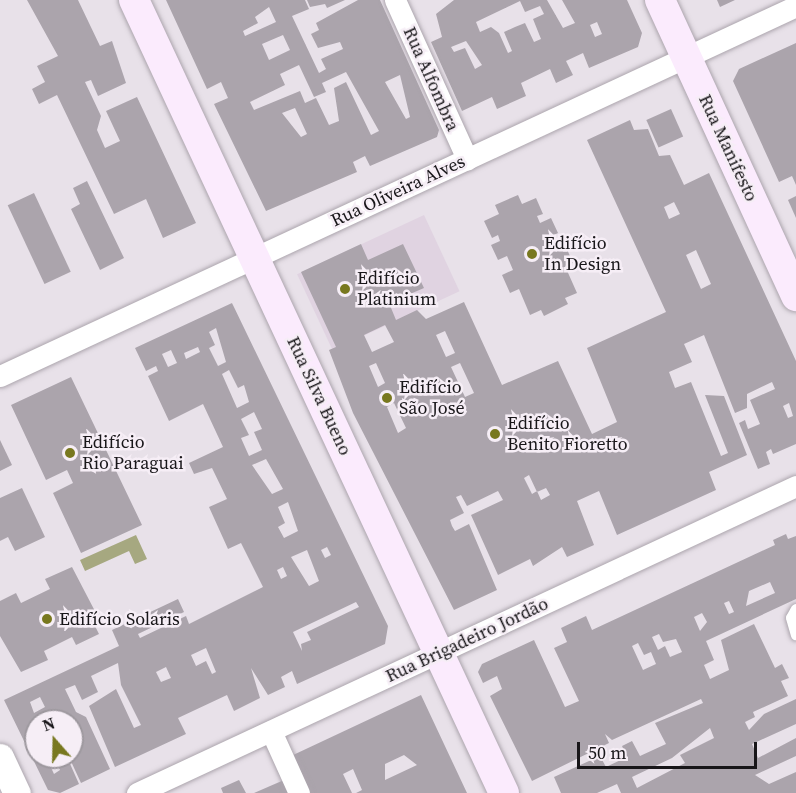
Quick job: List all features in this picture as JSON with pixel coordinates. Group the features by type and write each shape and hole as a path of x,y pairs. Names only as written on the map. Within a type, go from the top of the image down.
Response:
{"main road":[{"name":"Rua Silva Bueno","path":"134,0 504,793"},
{"name":"Rua Manifesto","path":"660,0 796,296"}],"street":[{"name":"Rua Alfombra","path":"395,0 467,159"},
{"name":"Rua Oliveira Alves","path":"0,376 796,6"},
{"name":"Rua Brigadeiro Jordão","path":"137,793 796,486"},
{"path":"271,731 299,793"},
{"path":"0,758 16,793"}],"lane":[{"path":"796,609 791,618 796,635"}],"shaded area":[{"path":"424,215 459,291 333,350 297,274"},
{"path":"136,535 147,559 135,564 129,551 85,571 80,560"}],"building":[{"path":"27,0 78,0 100,46 112,41 126,83 98,96 91,80 85,82 101,116 97,130 105,148 120,141 106,111 137,97 196,223 163,238 146,199 114,214 57,95 39,104 32,89 45,82 37,66 58,56"},
{"path":"166,0 305,0 309,9 292,16 319,73 326,69 321,59 343,49 340,42 318,48 311,34 319,30 316,23 358,0 380,0 439,130 437,137 370,166 365,156 353,162 357,172 266,211 214,104 228,98 221,82 207,89","holes":["269,7 276,22 245,36 243,31 258,23 255,17","283,35 290,50 269,60 262,44","299,65 314,97 326,92 322,83 346,72 379,131 371,135 346,82 334,88 339,121 329,125 316,98 305,103 300,91 254,110 250,102 285,85 280,74","400,75 410,117 406,119 385,82","295,108 307,134 301,137 282,113"]},
{"path":"307,0 345,0 327,8 325,4 310,7"},
{"path":"454,0 547,0 563,28 575,23 562,0 627,0 642,33 638,47 589,68 583,53 566,61 573,75 556,83 550,69 521,83 526,96 497,109 492,97 462,111 431,42 442,37 436,14","holes":["520,1 525,12 540,6 544,14 533,19 541,39 534,42 525,23 515,27 504,32 512,51 508,53 499,33 491,27 480,32 476,22","597,22 602,34 595,37 590,25","466,41 482,65 475,69 465,48 454,52 451,47"]},
{"path":"717,0 735,0 720,7"},
{"path":"796,43 796,185 792,176 779,182 733,81 739,69"},
{"path":"671,109 683,136 659,147 646,120"},
{"path":"630,120 634,130 648,129 659,156 670,155 684,185 709,173 796,361 796,444 773,454 771,449 766,452 770,464 758,469 739,423 745,420 748,429 760,424 750,400 775,389 772,382 747,394 747,408 735,413 704,335 684,344 692,362 669,372 675,388 691,382 721,456 728,453 705,395 724,396 747,455 709,472 716,490 617,535 599,491 577,501 594,545 567,557 562,547 533,566 530,559 498,575 471,515 503,500 498,491 467,506 461,495 456,497 464,513 450,520 452,526 455,531 469,524 497,590 454,610 353,413 329,350 336,347 301,272 361,244 368,260 403,244 424,288 389,303 396,320 417,310 426,319 464,302 502,385 558,361 592,434 617,422 587,348 666,312 587,140","holes":["674,202 680,214 669,219 664,207","696,250 711,284 701,289 686,255","385,325 394,342 372,352 364,335","445,331 455,353 446,357 436,335","376,363 385,383 378,387 369,366","460,363 474,393 465,397 451,367","394,403 406,428 398,433 387,407","789,403 793,416 788,418 783,406","529,475 537,491 532,494 524,478","546,488 550,495 541,500 537,492"]},
{"path":"87,181 124,258 100,270 71,209 80,204 73,188"},
{"path":"34,193 71,272 44,284 8,205"},
{"name":"Edifício In Design","path":"518,195 522,204 536,198 543,214 537,216 540,223 551,218 558,233 550,237 556,252 566,247 573,263 565,266 577,293 565,298 568,304 544,316 541,310 530,315 519,289 510,293 502,275 513,270 507,256 498,260 491,245 500,241 498,235 492,238 484,221 499,214 495,205"},
{"path":"796,196 796,218 788,200"},
{"path":"232,303 388,626 385,644 297,684 292,671 281,677 285,687 268,695 251,668 260,698 234,711 227,695 178,718 186,734 115,767 89,706 116,689 134,728 141,725 121,685 118,663 91,676 98,692 82,700 75,685 65,689 75,709 41,709 45,707 40,697 30,702 33,709 24,709 24,741 4,700 119,646 112,630 178,599 184,612 138,634 140,638 186,616 189,624 263,587 241,543 228,549 209,507 227,499 212,468 194,474 189,463 223,447 203,404 169,421 148,376 158,371 156,366 146,371 135,348","holes":["216,328 226,362 218,366 209,348 215,345 209,332","198,347 200,352 186,359 184,353","171,350 177,363 168,367 162,354","229,370 238,388 244,385 249,402 237,408 222,374","254,412 262,429 254,432 262,450 249,456 241,438 249,435 241,419","266,459 283,489 272,494 252,465","288,502 298,531 284,538 278,527 285,523 278,507","327,547 331,555 325,558 321,550","307,550 319,581 309,586 291,557","283,567 287,576 281,579 277,570","356,602 359,607 307,632 311,640 301,644 302,651 293,632","206,648 216,672 212,674 206,661 196,666 191,655","166,667 171,678 161,682 156,672"]},
{"path":"71,377 142,525 81,553 53,493 73,483 67,470 46,480 11,405"},
{"path":"0,440 12,465 0,471"},
{"path":"22,488 45,537 15,551 8,537 0,541 0,498"},
{"path":"786,534 788,539 796,536 796,599 706,641 714,660 704,665 710,679 729,670 721,640 754,624 775,668 782,664 789,678 781,681 788,696 753,712 755,717 745,722 749,730 764,714 796,699 796,724 752,744 758,758 796,738 796,756 755,775 769,784 796,772 796,793 621,793 617,784 597,793 561,793 554,777 600,756 606,767 627,757 622,746 632,741 640,756 666,744 655,723 703,703 701,699 612,740 605,734 609,743 532,781 490,696 502,689 497,676 483,683 478,672 482,664 534,640 565,707 579,701 554,648 567,642 561,628 586,616 592,630 775,545 773,540","holes":["770,582 775,593 746,606 749,591","729,601 734,612 729,614 724,603","702,613 707,622 700,631 694,617","659,634 663,642 676,639 682,652 670,657 665,646 658,650 652,637","638,643 644,655 651,652 656,664 643,670 632,646","710,728 714,738 680,755 685,763 637,788 632,777 672,758"]},
{"name":"Edifício Solaris","path":"72,567 98,617 92,620 99,634 76,645 72,637 44,651 48,660 21,672 0,636 0,601 16,593 21,603 50,589 45,579"},
{"path":"421,695 467,793 356,793 362,790 353,769 343,774 352,793 308,793 291,756","holes":["404,755 417,765 385,780 385,764"]},
{"path":"84,716 110,769 81,783 75,769 84,769"},
{"path":"38,769 52,769 54,774 60,769 72,769 79,784 60,793 48,790"},
{"path":"239,780 246,793 223,793 221,788"},
{"path":"284,780 290,793 254,793"}],"place":[{"name":"Edifício In Design","path":"532,254"},
{"name":"Edifício Platinium","path":"345,289"},
{"name":"Edifício São José","path":"387,398"},
{"name":"Edifício Benito Fioretto","path":"495,434"},
{"name":"Edifício Rio Paraguai","path":"70,453"},
{"name":"Edifício Solaris","path":"47,619"}]}
